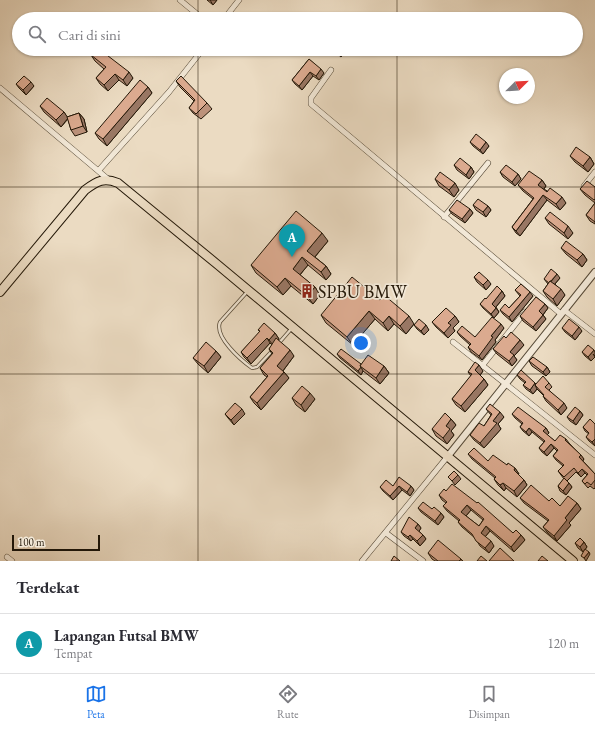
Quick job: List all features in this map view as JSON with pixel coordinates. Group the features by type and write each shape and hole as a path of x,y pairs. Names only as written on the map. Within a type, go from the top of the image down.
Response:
{"highway":[{"path":"0,292 85,190 96,182 110,180 118,183 573,561"}],"street":[{"path":"180,0 195,12"},
{"path":"230,12 239,0"},
{"path":"99,170 169,92 197,56"},
{"path":"331,70 311,98 310,103 538,296 595,334"},
{"path":"0,88 110,180"},
{"path":"444,217 488,163"},
{"path":"582,188 595,172"},
{"path":"362,561 595,272"},
{"path":"534,302 538,296"},
{"path":"482,366 529,308"},
{"path":"453,342 526,399 595,456"},
{"path":"386,533 423,561"},
{"path":"7,557 12,561"}],"lane":[{"path":"248,291 220,322 219,326 225,342 250,367 257,367 292,328"}],"building":[{"path":"92,56 108,56 129,72 123,80 115,74 104,85 96,78 106,67"},
{"path":"309,59 321,69 316,76 310,72 299,86 292,80"},
{"path":"24,76 31,82 23,90 16,84"},
{"path":"181,76 207,103 196,114 189,108 195,100 176,81"},
{"path":"140,80 148,87 103,139 95,133"},
{"path":"47,98 64,112 56,120 40,106"},
{"path":"79,113 83,126 71,130 67,117"},
{"path":"476,134 486,142 480,150 470,142"},
{"path":"576,147 590,157 583,166 570,156"},
{"path":"460,158 471,167 466,175 454,165"},
{"path":"506,165 518,174 512,182 500,172"},
{"path":"529,171 542,180 538,185 547,192 550,188 562,197 556,204 543,195 516,231 512,227 534,198 518,185"},
{"path":"440,172 455,183 449,190 435,179"},
{"path":"587,181 595,187 594,200 580,189"},
{"path":"478,199 488,206 483,212 473,205"},
{"path":"457,200 470,209 462,219 449,210"},
{"path":"595,203 595,222 586,215"},
{"path":"296,211 322,233 307,251 326,266 321,272 302,257 293,269 315,287 307,296 285,278 277,287 251,265"},
{"path":"550,212 568,226 564,233 545,218"},
{"path":"566,241 583,254 577,260 561,248"},
{"path":"551,269 557,274 549,283 544,279"},
{"path":"479,272 488,280 483,285 474,277"},
{"path":"352,277 380,300 384,295 409,316 400,326 389,316 383,323 369,311 347,337 321,315"},
{"path":"550,281 561,289 553,299 543,291"},
{"path":"521,284 530,292 509,317 500,310 505,304 509,308 521,295 515,290"},
{"path":"497,286 502,291 492,304 496,308 491,314 480,304"},
{"path":"536,297 545,304 539,311 543,315 533,327 520,316"},
{"path":"446,308 455,316 448,323 451,325 444,333 432,322"},
{"path":"492,317 501,324 491,336 493,337 479,356 468,347 471,344 457,332 462,326 475,337"},
{"path":"419,319 426,325 421,331 414,325"},
{"path":"569,319 579,327 572,336 562,328"},
{"path":"264,323 275,333 269,340 267,338 247,358 241,352 260,331 258,330"},
{"path":"511,332 520,340 510,352 514,355 509,361 493,349 504,336 506,338"},
{"path":"276,338 290,350 277,366 284,372 257,403 250,397 268,376 260,368 273,353 269,349"},
{"path":"206,342 216,351 204,366 193,358"},
{"path":"588,345 594,350 588,357 582,352"},
{"path":"341,349 361,364 358,371 337,354"},
{"path":"368,355 384,366 376,378 360,366"},
{"path":"533,357 547,367 543,372 529,361"},
{"path":"475,362 479,365 475,370 484,379 461,406 452,399 472,374 468,372"},
{"path":"521,370 535,383 530,390 523,385 526,382 517,375"},
{"path":"543,376 549,383 545,387 564,403 558,410 543,396 544,395 535,385"},
{"path":"302,386 310,393 301,405 292,398"},
{"path":"235,403 242,409 231,420 225,414"},
{"path":"490,404 500,412 493,421 497,423 480,443 470,435 479,423 484,426 492,414 486,409"},
{"path":"518,407 546,428 543,431 555,441 560,435 566,439 565,440 581,455 579,457 595,474 595,480 591,485 587,482 585,484 582,481 588,474 582,469 578,473 574,468 564,477 558,471 564,465 553,456 558,450 551,444 544,452 539,448 545,441 529,428 526,432 520,427 523,423 512,414"},
{"path":"575,407 580,411 573,421 567,417"},
{"path":"445,413 451,419 446,426 450,429 443,438 432,429"},
{"path":"590,419 595,424 595,439 592,442 586,437 589,433 583,427"},
{"path":"474,448 488,461 493,455 507,465 508,463 515,468 514,470 524,480 514,491 503,483 500,485 494,479 496,477 468,454"},
{"path":"454,471 458,475 452,481 448,477"},
{"path":"399,477 411,486 407,492 399,486 390,496 380,487 386,480 393,486"},
{"path":"564,478 569,483 563,491 558,486"},
{"path":"452,484 477,503 478,502 513,533 516,530 521,535 511,547 486,526 481,533 491,541 485,548 476,541 472,534 458,522 460,520 443,506 447,502 439,495 444,489 446,491","holes":["467,505 484,519 479,526 461,512"]},
{"path":"531,485 549,501 552,498 560,506 568,496 577,503 565,518 567,520 554,536 543,527 549,520 520,498"},
{"path":"423,502 432,509 434,507 441,513 435,521 418,508"},
{"path":"409,517 418,524 415,528 423,535 417,541 410,535 408,537 401,532"},
{"path":"580,538 584,542 580,547 575,543"},
{"path":"438,540 461,559 459,561 438,561 428,553"},
{"path":"500,548 514,561 489,561"},
{"path":"585,549 589,552 584,558 581,556"},
{"path":"394,556 400,561 391,561"},
{"path":"481,556 487,561 477,561"},
{"path":"542,556 548,561 538,561"}],"place":[{"name":"Lapangan Futsal BMW","path":"292,257"},
{"name":"SPBU BMW","path":"307,291"}]}
